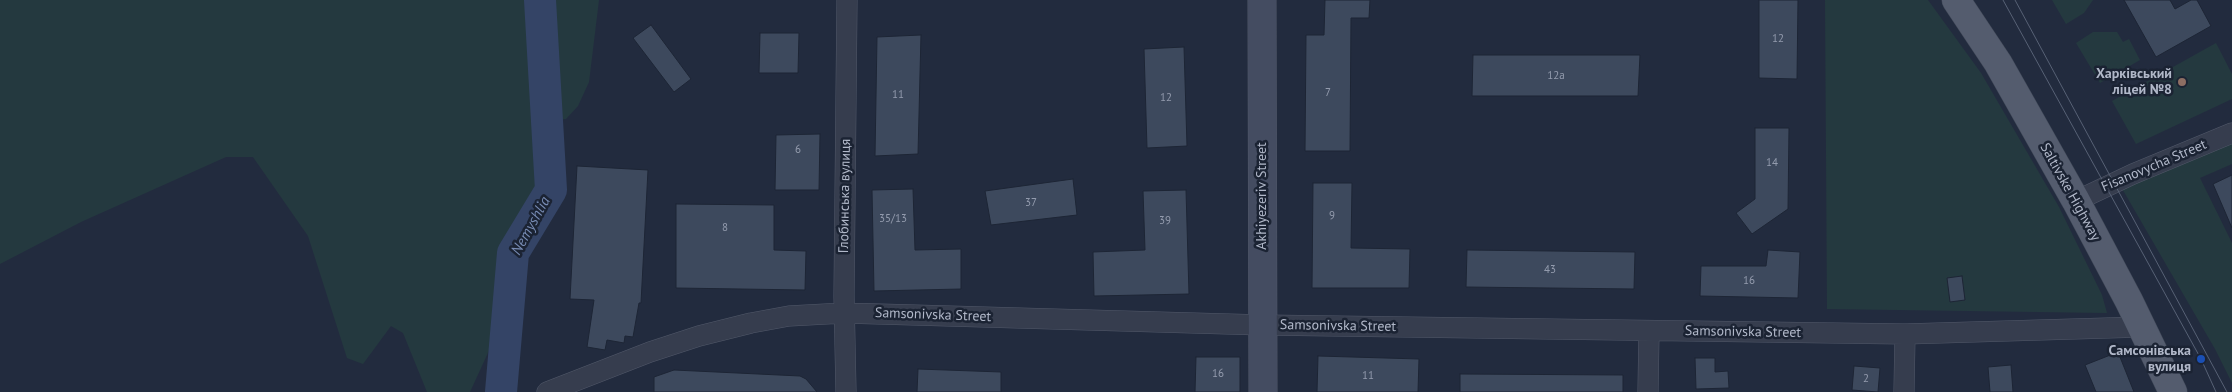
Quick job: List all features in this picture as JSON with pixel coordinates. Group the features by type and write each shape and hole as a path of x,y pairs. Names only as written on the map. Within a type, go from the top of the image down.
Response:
{"main road":[{"name":"Akhiyezeriv Street","path":"1262,0 1263,392"},
{"name":"Saltivske Highway","path":"1956,0 1998,63 2076,201 2173,392"}],"street":[{"name":"Глобинська вулиця","path":"846,392 844,312 847,0"},
{"name":"Fisanovycha Street","path":"2076,201 2120,179 2232,133"},
{"name":"Samsonivska Street","path":"547,392 650,352 699,336 751,322 789,316 844,312 1263,325 1905,334 2141,326"},
{"path":"1648,392 1649,331"},
{"path":"1904,392 1905,334"}],"green space":[{"path":"0,0 533,0 543,187 501,258 492,344 470,392 427,392 403,333 391,326 363,364 347,358 308,236 253,157 226,157 81,222 0,264"},
{"path":"548,0 599,0 589,82 578,106 566,119 555,120 552,107"},
{"path":"1825,0 1928,0 1981,73 2059,207 2102,295 2107,313 1827,309"},
{"path":"2052,0 2093,0 2084,13 2066,24"},
{"path":"2093,32 2117,32 2123,42 2129,39 2140,60 2100,83 2076,43"},
{"path":"2216,43 2232,74 2232,99 2136,144 2112,101"},
{"path":"2232,136 2232,164 2200,178 2232,243 2232,383 2215,349 2120,185"}],"building":[{"path":"1325,0 1370,0 1369,18 1351,18 1350,151 1305,151 1306,35 1324,35"},
{"path":"1759,0 1798,0 1797,79 1759,78"},
{"path":"2124,0 2170,0 2175,9 2191,0 2197,0 2211,26 2156,57"},
{"path":"651,25 691,79 674,92 633,38"},
{"path":"760,33 799,33 798,73 759,73"},
{"path":"921,35 918,154 875,156 877,37"},
{"path":"1184,47 1187,146 1147,148 1144,49"},
{"path":"1473,55 1640,55 1638,96 1472,96"},
{"path":"1755,128 1789,128 1788,209 1752,234 1736,213 1755,199"},
{"path":"820,134 819,190 775,190 776,135"},
{"path":"577,166 648,170 641,303 639,303 633,337 625,336 624,343 607,340 605,350 587,347 594,300 570,299"},
{"path":"2232,175 2232,228 2213,184"},
{"path":"1073,179 1077,215 991,225 985,191"},
{"path":"1313,183 1352,183 1351,248 1410,249 1409,288 1312,288"},
{"path":"913,189 915,250 961,249 961,289 874,291 872,190"},
{"path":"1186,190 1189,294 1094,296 1093,252 1145,250 1143,191"},
{"path":"676,204 774,205 774,250 806,251 805,290 676,288"},
{"path":"1467,250 1635,252 1634,289 1466,287"},
{"path":"1768,250 1800,252 1798,298 1700,296 1701,266 1766,266"},
{"path":"1962,276 1965,300 1950,302 1947,278"},
{"path":"2118,352 2134,392 2096,392 2085,365"},
{"path":"1318,356 1419,359 1418,392 1317,392"},
{"path":"1196,357 1240,357 1240,392 1195,392"},
{"path":"1695,358 1715,358 1715,372 1728,371 1729,388 1696,389"},
{"path":"2011,365 2013,392 1990,392 1988,367"},
{"path":"1854,366 1880,368 1878,392 1852,390"},
{"path":"918,369 1001,372 1001,392 917,392"},
{"path":"674,370 800,376 806,379 817,392 654,392 654,377"},
{"path":"1460,374 1623,375 1623,392 1460,392"}],"waterway":[{"name":"Nemyshlia","path":"501,392 513,253 551,190 540,0"}],"tram line":[{"path":"2003,0 2201,359 2216,392"},
{"path":"2015,0 2227,392"}],"place":[{"name":"Харківський ліцей №8","path":"2182,82"},
{"name":"Самсонівська вулиця","path":"2201,359"}]}
